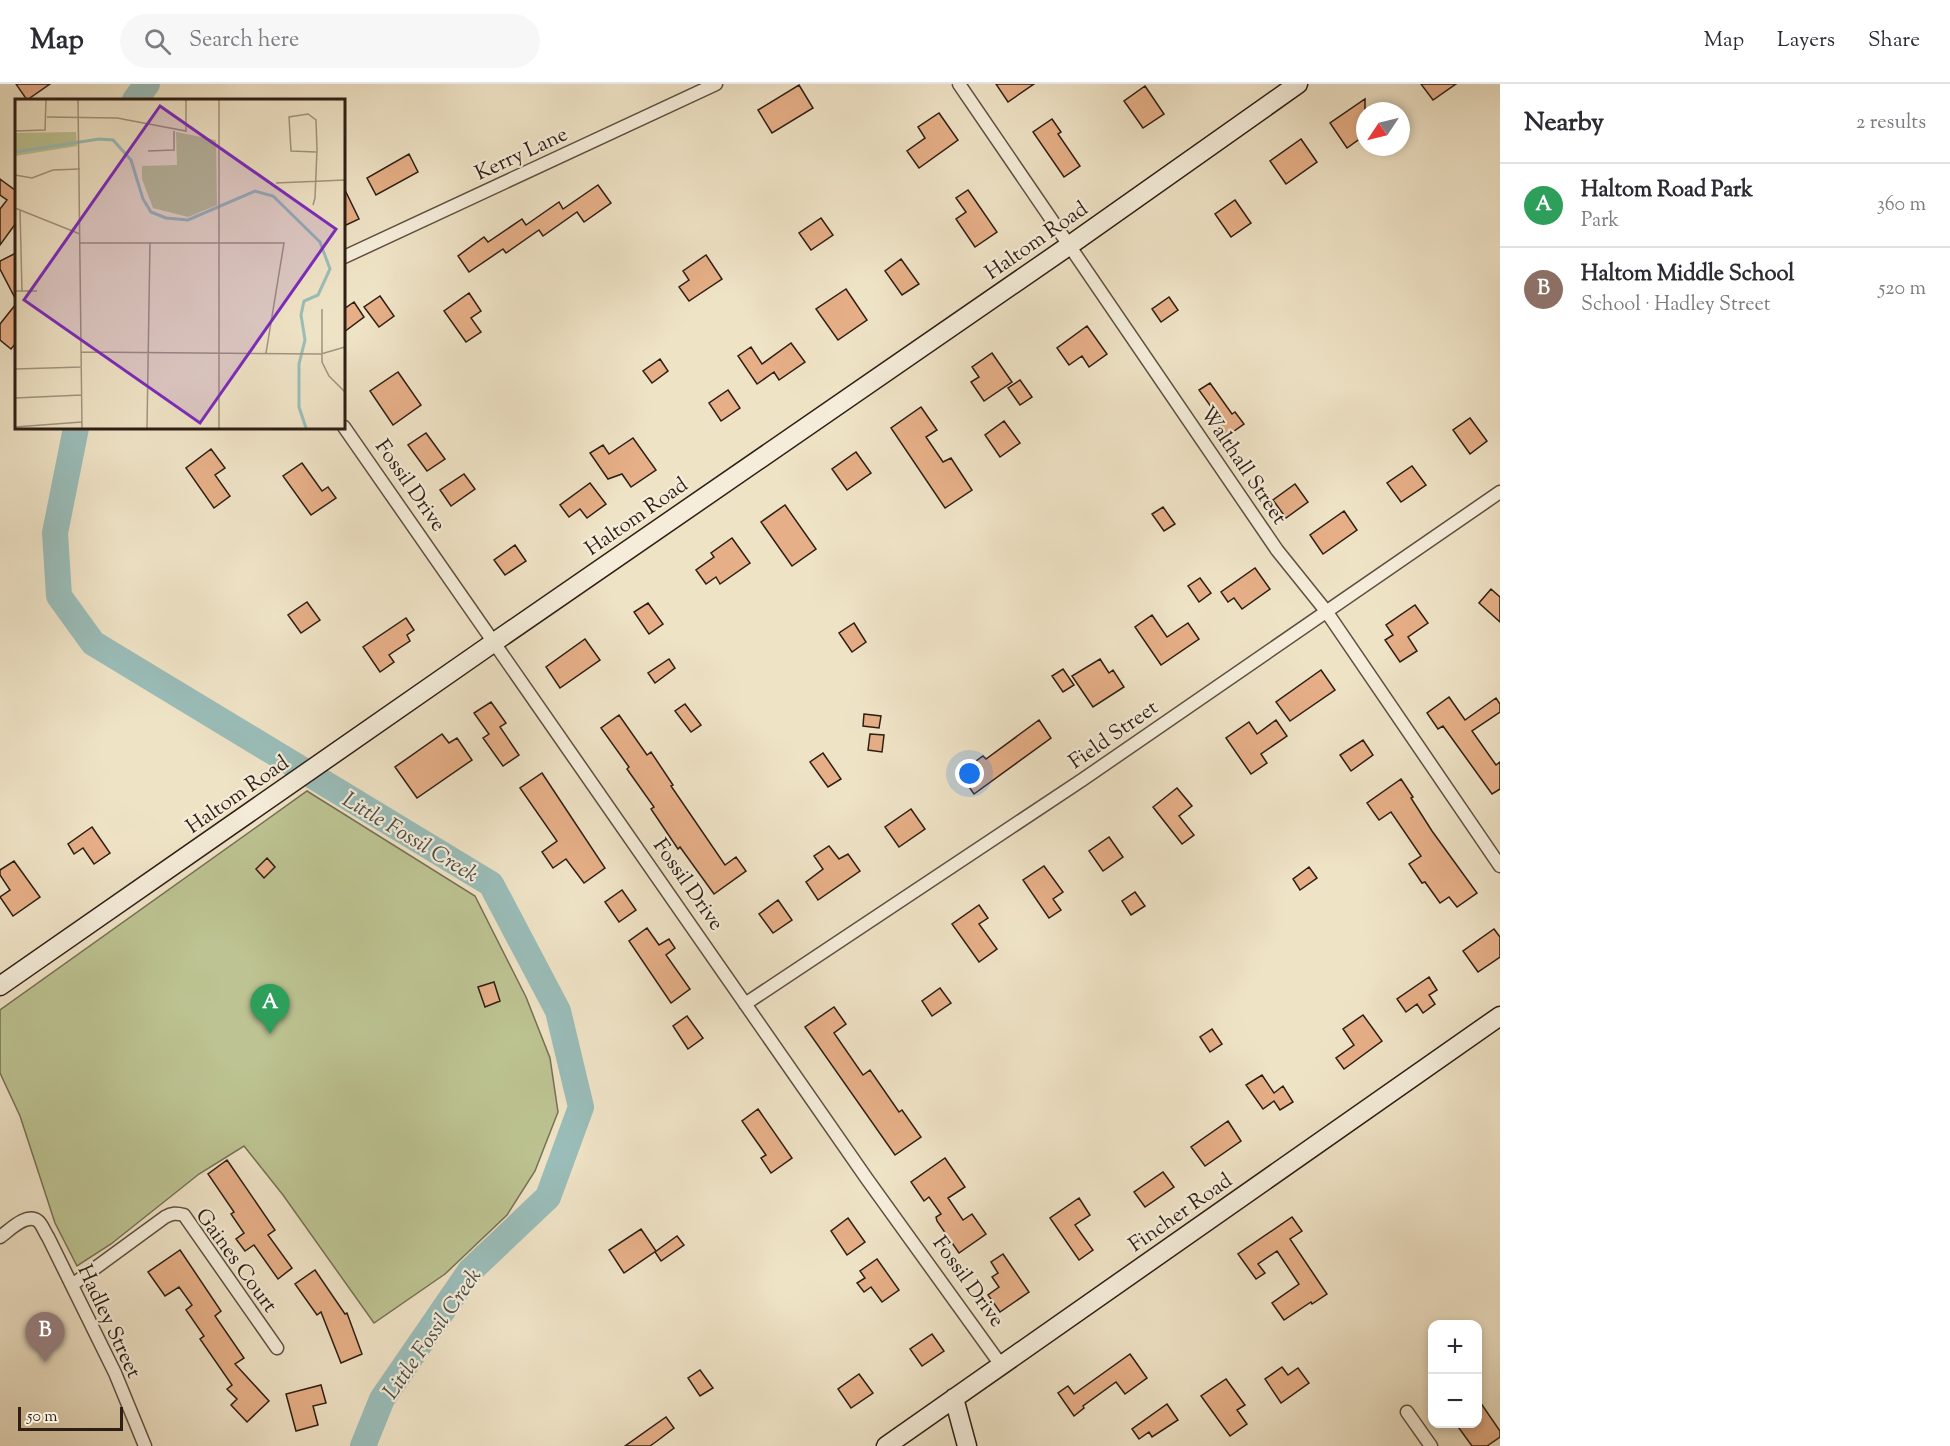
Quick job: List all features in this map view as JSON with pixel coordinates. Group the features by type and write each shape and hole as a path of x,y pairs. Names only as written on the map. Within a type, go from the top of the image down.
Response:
{"main road":[{"name":"Haltom Road","path":"0,986 1070,245 1298,84"},
{"name":"Fincher Road","path":"886,1446 1500,1016"},
{"path":"954,1398 967,1446"}],"street":[{"name":"Kerry Lane","path":"345,257 716,84"},
{"name":"Walthall Street","path":"959,84 1277,550 1326,611 1500,866"},
{"name":"Fossil Drive","path":"345,428 745,1004 1001,1365"},
{"name":"Field Street","path":"745,1004 1082,780 1500,492"},
{"name":"Gaines Court","path":"72,1285 165,1217 178,1213 184,1215 277,1348"},
{"name":"Hadley Street","path":"0,1237 24,1220 38,1221 115,1373 145,1446"},
{"path":"1407,1412 1431,1446"}],"green space":[{"path":"307,791 475,896 526,997 550,1058 558,1112 535,1171 507,1215 445,1274 374,1323 283,1195 244,1146 199,1174 111,1244 77,1266 55,1223 20,1116 0,1073 0,1010"}],"building":[{"path":"16,84 50,84 28,99"},
{"path":"996,84 1034,84 1008,102"},
{"path":"1421,84 1456,84 1433,100"},
{"path":"799,85 813,108 772,133 758,110"},
{"path":"1145,86 1164,114 1143,128 1124,101"},
{"path":"1356,105 1356,142 1347,148 1330,123"},
{"path":"939,113 958,140 919,168 907,151 925,138 918,127"},
{"path":"1052,119 1061,132 1058,134 1080,166 1064,177 1033,132"},
{"path":"1301,139 1317,162 1286,184 1270,161"},
{"path":"409,154 418,172 376,195 367,178"},
{"path":"0,179 15,190 15,224 0,245 0,209 7,200 0,195"},
{"path":"598,185 611,203 584,222 577,212 543,236 539,230 506,253 503,249 469,272 458,256 484,237 488,242 522,219 526,225 559,202 563,209"},
{"path":"345,190 359,219 345,226"},
{"path":"968,190 997,232 975,247 956,219 966,212 956,198"},
{"path":"1235,200 1251,223 1231,237 1215,214"},
{"path":"821,218 833,235 811,250 799,233"},
{"path":"15,254 15,298 0,269 0,261"},
{"path":"706,255 722,279 689,301 679,287 689,280 683,271"},
{"path":"901,259 919,284 902,295 885,271"},
{"path":"846,289 867,320 838,340 816,309"},
{"path":"469,293 481,311 471,318 481,332 466,342 444,311"},
{"path":"380,296 394,316 379,327 364,307"},
{"path":"1169,297 1178,310 1161,322 1152,309"},
{"path":"354,302 364,317 345,331 345,308"},
{"path":"15,305 15,344 11,349 0,340 0,324"},
{"path":"1087,326 1107,354 1089,367 1082,356 1069,365 1057,348"},
{"path":"791,343 805,362 779,380 774,372 757,384 738,356 751,347 762,364"},
{"path":"992,353 1012,382 984,401 971,382 979,377 972,367"},
{"path":"660,359 668,371 652,383 643,371"},
{"path":"398,372 421,405 393,425 370,391"},
{"path":"1020,380 1032,397 1020,405 1008,388"},
{"path":"1210,383 1232,414 1235,412 1244,424 1227,436 1218,424 1222,422 1199,390"},
{"path":"728,390 740,408 721,421 709,403"},
{"path":"921,407 937,430 926,437 943,462 951,458 972,490 945,508 891,428"},
{"path":"1470,418 1487,441 1470,454 1453,430"},
{"path":"1004,421 1020,443 1000,457 985,435"},
{"path":"426,433 445,459 427,471 408,445"},
{"path":"633,438 656,470 631,487 622,474 608,479 590,453 603,445 609,454"},
{"path":"211,449 225,468 215,475 230,496 214,508 186,468"},
{"path":"856,452 871,473 847,490 832,469"},
{"path":"302,463 322,491 328,487 336,498 311,515 283,476"},
{"path":"1412,466 1426,485 1401,502 1387,483"},
{"path":"464,474 475,489 451,506 440,490"},
{"path":"590,483 606,504 587,518 580,509 569,517 560,505"},
{"path":"1295,484 1308,502 1286,518 1273,500"},
{"path":"785,505 816,549 792,566 761,522"},
{"path":"1163,507 1175,524 1164,531 1152,514"},
{"path":"1344,511 1357,530 1323,554 1310,535"},
{"path":"732,538 750,563 720,584 716,577 706,584 696,570 714,557 711,553"},
{"path":"515,545 526,561 505,575 494,560"},
{"path":"1255,568 1270,589 1242,609 1234,598 1228,602 1221,592"},
{"path":"1200,578 1211,593 1199,602 1188,586"},
{"path":"1491,589 1500,597 1500,622 1479,603"},
{"path":"307,602 320,620 301,633 288,615"},
{"path":"648,603 663,624 649,634 634,612"},
{"path":"1415,605 1428,623 1408,637 1417,651 1400,662 1385,640 1393,635 1386,625"},
{"path":"1152,615 1167,637 1188,623 1199,639 1161,665 1135,627"},
{"path":"406,618 414,630 407,635 410,641 389,655 394,662 380,672 363,647"},
{"path":"854,623 866,642 852,652 839,633"},
{"path":"585,639 600,660 560,688 546,667"},
{"path":"669,659 675,668 655,683 648,673"},
{"path":"1100,659 1109,673 1113,670 1124,687 1093,707 1072,676"},
{"path":"1063,669 1074,685 1063,692 1052,676"},
{"path":"1321,670 1335,690 1290,721 1276,702"},
{"path":"1449,697 1465,720 1496,698 1500,704 1500,712 1472,731 1496,765 1500,762 1500,789 1492,794 1443,726 1438,729 1427,713"},
{"path":"491,702 506,723 500,727 519,755 503,766 483,738 489,734 474,713"},
{"path":"685,704 701,725 691,732 675,711"},
{"path":"864,714 881,716 879,728 863,726"},
{"path":"619,715 647,755 651,752 673,785 671,786 725,865 736,857 746,871 714,894 680,847 678,849 651,809 654,807 627,769 629,767 601,728"},
{"path":"1039,720 1051,738 974,794 959,773 983,756 986,759"},
{"path":"1276,720 1287,736 1261,754 1267,763 1251,774 1226,738 1249,722 1257,734"},
{"path":"442,734 449,743 457,738 472,760 417,798 395,767"},
{"path":"870,734 884,735 882,752 868,750"},
{"path":"1363,740 1373,755 1351,771 1340,755"},
{"path":"823,753 841,779 828,787 810,762"},
{"path":"542,773 605,868 584,883 566,859 553,868 542,852 557,841 520,788"},
{"path":"1401,779 1432,831 1477,893 1457,907 1449,897 1440,903 1425,882 1422,883 1409,864 1421,856 1391,812 1379,820 1367,803"},
{"path":"1177,788 1192,806 1179,816 1194,835 1182,844 1153,807"},
{"path":"911,809 925,829 899,847 885,827"},
{"path":"92,827 110,853 94,864 83,848 74,854 68,844"},
{"path":"1109,837 1123,857 1103,871 1089,851"},
{"path":"829,846 839,859 848,854 860,871 818,900 806,882 823,869 814,856"},
{"path":"267,858 275,867 264,878 256,869"},
{"path":"14,861 40,897 13,916 0,897 10,890 0,875 0,870"},
{"path":"1044,866 1063,892 1053,899 1061,910 1049,918 1023,880"},
{"path":"1309,867 1317,878 1300,890 1293,879"},
{"path":"622,890 636,910 619,922 605,902"},
{"path":"1135,892 1145,906 1131,915 1122,901"},
{"path":"778,900 792,920 773,933 759,914"},
{"path":"979,905 988,918 979,924 997,949 979,962 952,924"},
{"path":"647,928 659,945 669,939 675,948 666,955 690,989 671,1003 629,941"},
{"path":"1494,929 1500,937 1500,957 1478,972 1463,951"},
{"path":"1429,977 1437,990 1429,995 1435,1004 1423,1013 1417,1004 1406,1012 1397,999"},
{"path":"494,982 500,1001 485,1007 478,987"},
{"path":"940,988 951,1003 932,1016 922,1001"},
{"path":"834,1007 846,1024 834,1033 863,1075 870,1070 899,1112 902,1110 921,1137 895,1155 805,1027"},
{"path":"1363,1015 1382,1041 1344,1069 1336,1058 1354,1045 1343,1029"},
{"path":"687,1016 703,1038 688,1049 673,1026"},
{"path":"1212,1029 1222,1044 1210,1052 1200,1037"},
{"path":"1262,1075 1274,1093 1283,1086 1293,1102 1280,1110 1274,1101 1263,1109 1246,1085"},
{"path":"758,1109 792,1158 771,1173 761,1158 766,1155 742,1121"},
{"path":"1228,1121 1241,1141 1205,1166 1191,1147"},
{"path":"945,1158 965,1187 948,1198 963,1220 972,1214 986,1234 959,1253 937,1221 936,1217 941,1214 929,1197 924,1201 911,1182"},
{"path":"227,1160 275,1230 268,1235 292,1268 278,1279 254,1245 245,1251 236,1239 244,1233 231,1214 234,1212 208,1174"},
{"path":"1163,1172 1174,1187 1145,1207 1134,1192"},
{"path":"1079,1198 1090,1215 1075,1225 1093,1250 1079,1260 1050,1218"},
{"path":"1292,1217 1302,1231 1290,1239 1327,1294 1284,1320 1272,1303 1299,1284 1277,1251 1258,1264 1265,1273 1256,1279 1238,1254"},
{"path":"848,1218 865,1242 847,1255 831,1231"},
{"path":"641,1229 656,1251 624,1273 609,1250"},
{"path":"677,1236 684,1245 661,1261 655,1252"},
{"path":"180,1250 221,1311 215,1316 244,1358 235,1364 269,1401 247,1422 231,1405 237,1399 227,1389 232,1385 200,1339 204,1336 186,1310 192,1305 179,1287 165,1296 148,1272"},
{"path":"1003,1254 1029,1292 1000,1312 988,1295 999,1287 992,1277 998,1273 991,1262"},
{"path":"877,1259 899,1290 882,1302 871,1287 864,1292 857,1283 865,1278 860,1271"},
{"path":"315,1270 345,1314 347,1313 362,1354 341,1363 321,1312 317,1315 295,1284"},
{"path":"932,1334 944,1351 922,1366 910,1349"},
{"path":"1130,1354 1147,1378 1125,1394 1116,1382 1083,1406 1084,1408 1074,1416 1058,1393 1068,1386 1074,1394"},
{"path":"1282,1367 1288,1375 1298,1368 1309,1383 1281,1403 1265,1379"},
{"path":"700,1370 713,1388 700,1396 688,1378"},
{"path":"859,1374 873,1393 851,1408 838,1389"},
{"path":"1226,1379 1245,1405 1237,1410 1247,1424 1230,1436 1201,1396"},
{"path":"321,1385 326,1403 313,1406 318,1425 296,1431 286,1394"},
{"path":"1167,1404 1178,1420 1152,1437 1149,1432 1139,1439 1132,1429"},
{"path":"1482,1405 1500,1431 1500,1437 1487,1446 1472,1446 1459,1428 1482,1428"},
{"path":"666,1417 674,1428 650,1446 625,1446"}],"waterway":[{"name":"Little Fossil Creek","path":"136,99 147,84"},
{"name":"Little Fossil Creek","path":"76,429 55,533 59,596 93,643 491,884 558,1011 581,1107 548,1197 470,1271 382,1399 363,1446"}],"place":[{"name":"Haltom Road Park","path":"270,1034"},
{"name":"Haltom Middle School","path":"45,1362"}]}
